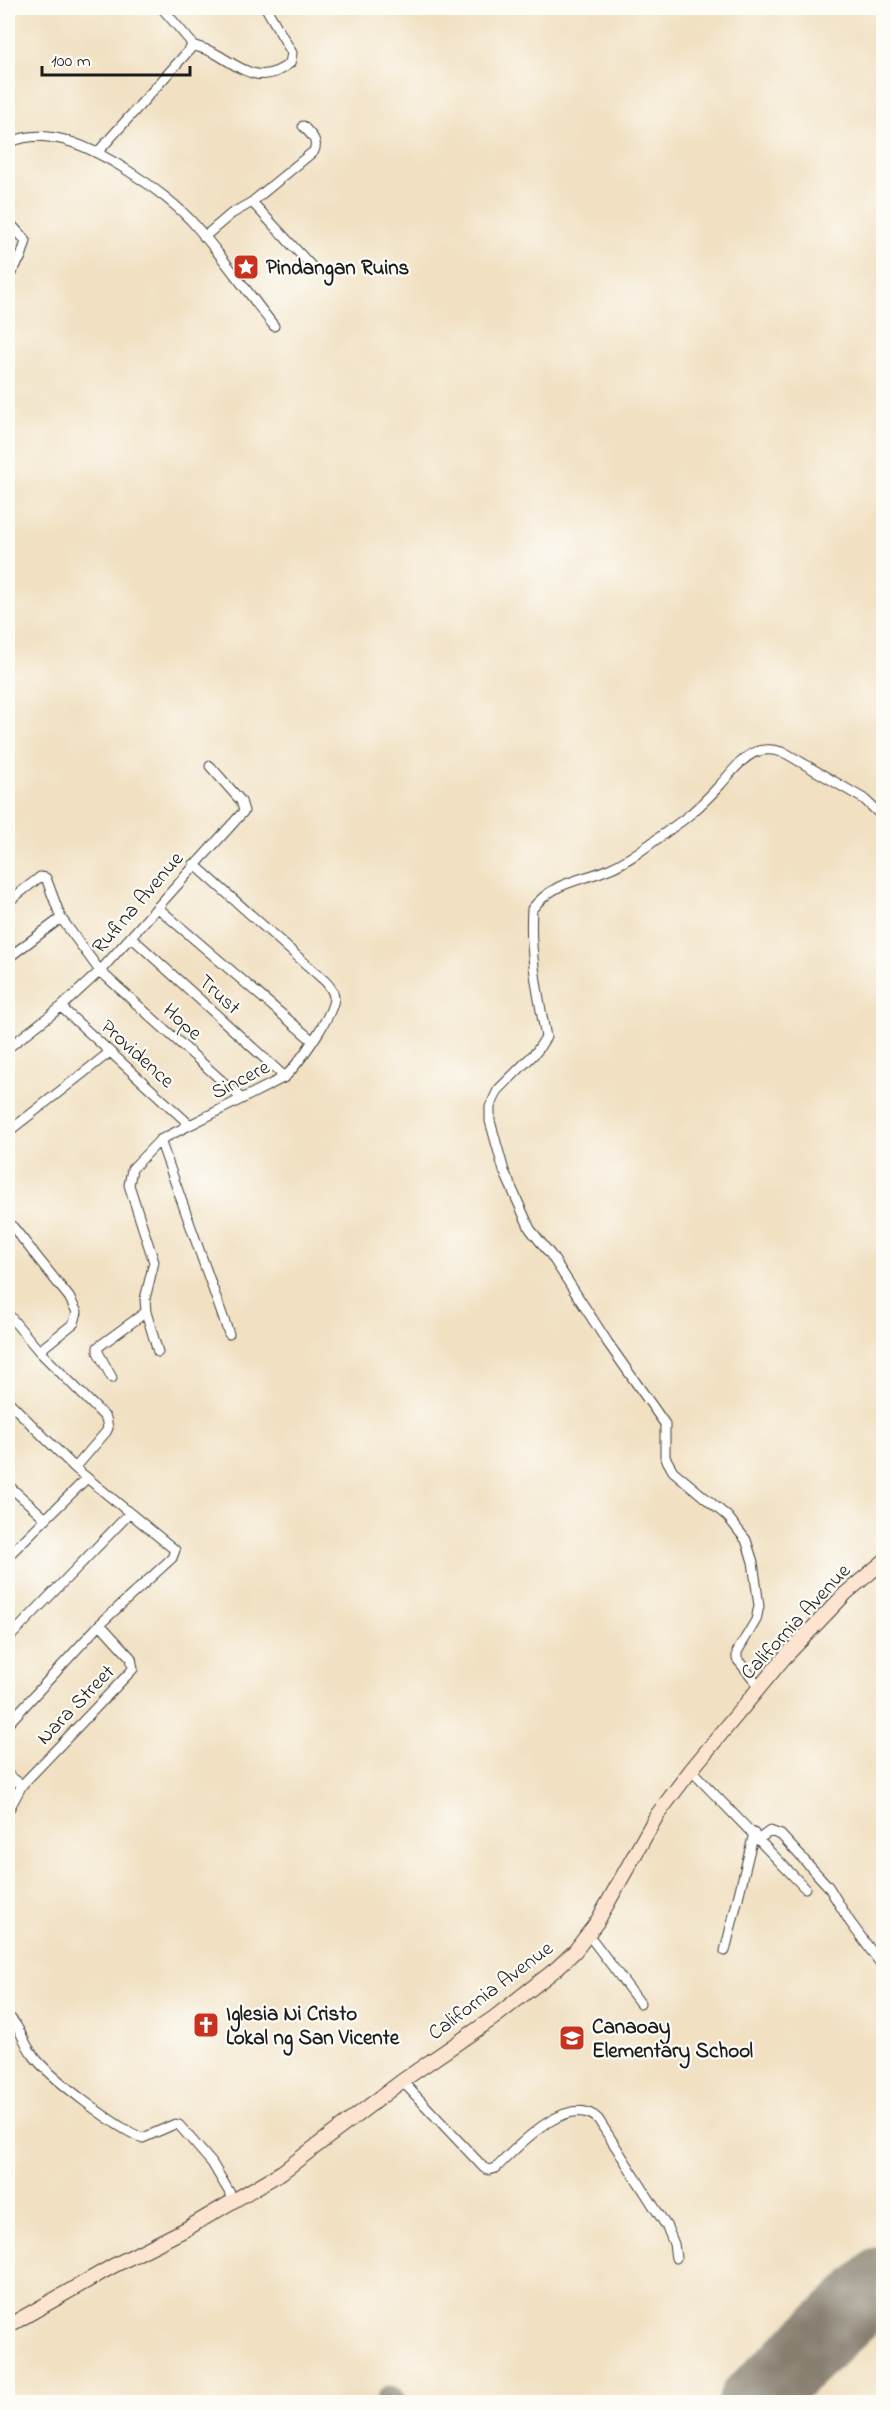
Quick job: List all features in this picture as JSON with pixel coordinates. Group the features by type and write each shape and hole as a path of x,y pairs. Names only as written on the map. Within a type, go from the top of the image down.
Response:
{"street":[{"path":"162,8 192,45 217,54 245,72 261,75 283,69 291,61 292,53 266,8"},
{"path":"97,153 189,52 192,45"},
{"path":"204,237 231,214 252,202 314,151 315,140 303,126"},
{"path":"8,143 20,138 48,136 63,140 97,153 149,185 183,212 274,326"},
{"path":"252,202 315,270"},
{"path":"8,221 26,241 21,257 8,278"},
{"path":"760,1687 737,1659 737,1652 756,1620 759,1606 753,1562 746,1540 728,1517 673,1471 665,1457 665,1424 608,1343 551,1255 530,1229 501,1161 490,1120 490,1107 498,1090 537,1051 546,1037 534,964 531,926 532,909 550,890 613,868 686,818 719,786 741,759 757,751 777,750 787,754 864,799 884,818"},
{"name":"Rufina Avenue","path":"8,1048 61,1007 100,971 244,811 241,801 210,766"},
{"name":"Sincere","path":"158,1352 146,1312 146,1293 154,1262 129,1179 132,1169 160,1140 285,1077 313,1041 332,1008 333,991 194,864"},
{"name":"Hope","path":"8,902 44,876 49,881 61,918 100,971 242,1099"},
{"path":"158,907 313,1041"},
{"path":"8,958 61,918"},
{"name":"Trust","path":"131,937 285,1077"},
{"name":"Providence","path":"61,1007 190,1125"},
{"path":"8,1132 111,1052"},
{"path":"160,1140 229,1334"},
{"path":"8,1223 62,1289 77,1312 74,1323 39,1352"},
{"path":"111,1378 98,1352 98,1347 146,1312"},
{"path":"8,1314 39,1352 106,1418 106,1432 75,1468"},
{"path":"8,1401 75,1468 173,1547 175,1554 99,1624 8,1724"},
{"path":"8,1556 87,1478"},
{"path":"8,1485 46,1519"},
{"path":"8,1638 130,1513"},
{"name":"California Avenue","path":"8,2326 113,2266 186,2229 282,2172 402,2081 539,1983 575,1951 588,1934 657,1815 691,1770 760,1687 846,1593 884,1561"},
{"name":"Nara Street","path":"8,1811 22,1785 133,1670 130,1658 99,1624"},
{"path":"691,1770 805,1888"},
{"path":"8,1775 22,1785"},
{"path":"757,1836 770,1831 781,1835 828,1886 850,1922 884,1968"},
{"path":"725,1951 757,1836"},
{"path":"588,1934 640,2003"},
{"path":"8,2016 18,2028 32,2054 44,2068 124,2129 143,2138 175,2124 196,2143 212,2163 234,2200"},
{"path":"402,2081 484,2168 489,2170 496,2168 543,2125 573,2112 585,2110 593,2114 667,2227 674,2244 676,2258"}],"taxiway":[{"path":"390,2399 393,2402"}],"runway":[{"path":"752,2402 884,2280"}],"place":[{"name":"Pindangan Ruins","path":"246,267"},
{"name":"Iglesia Ni Cristo Lokal ng San Vicente","path":"206,2025"},
{"name":"Canaoay Elementary School","path":"572,2038"}]}
